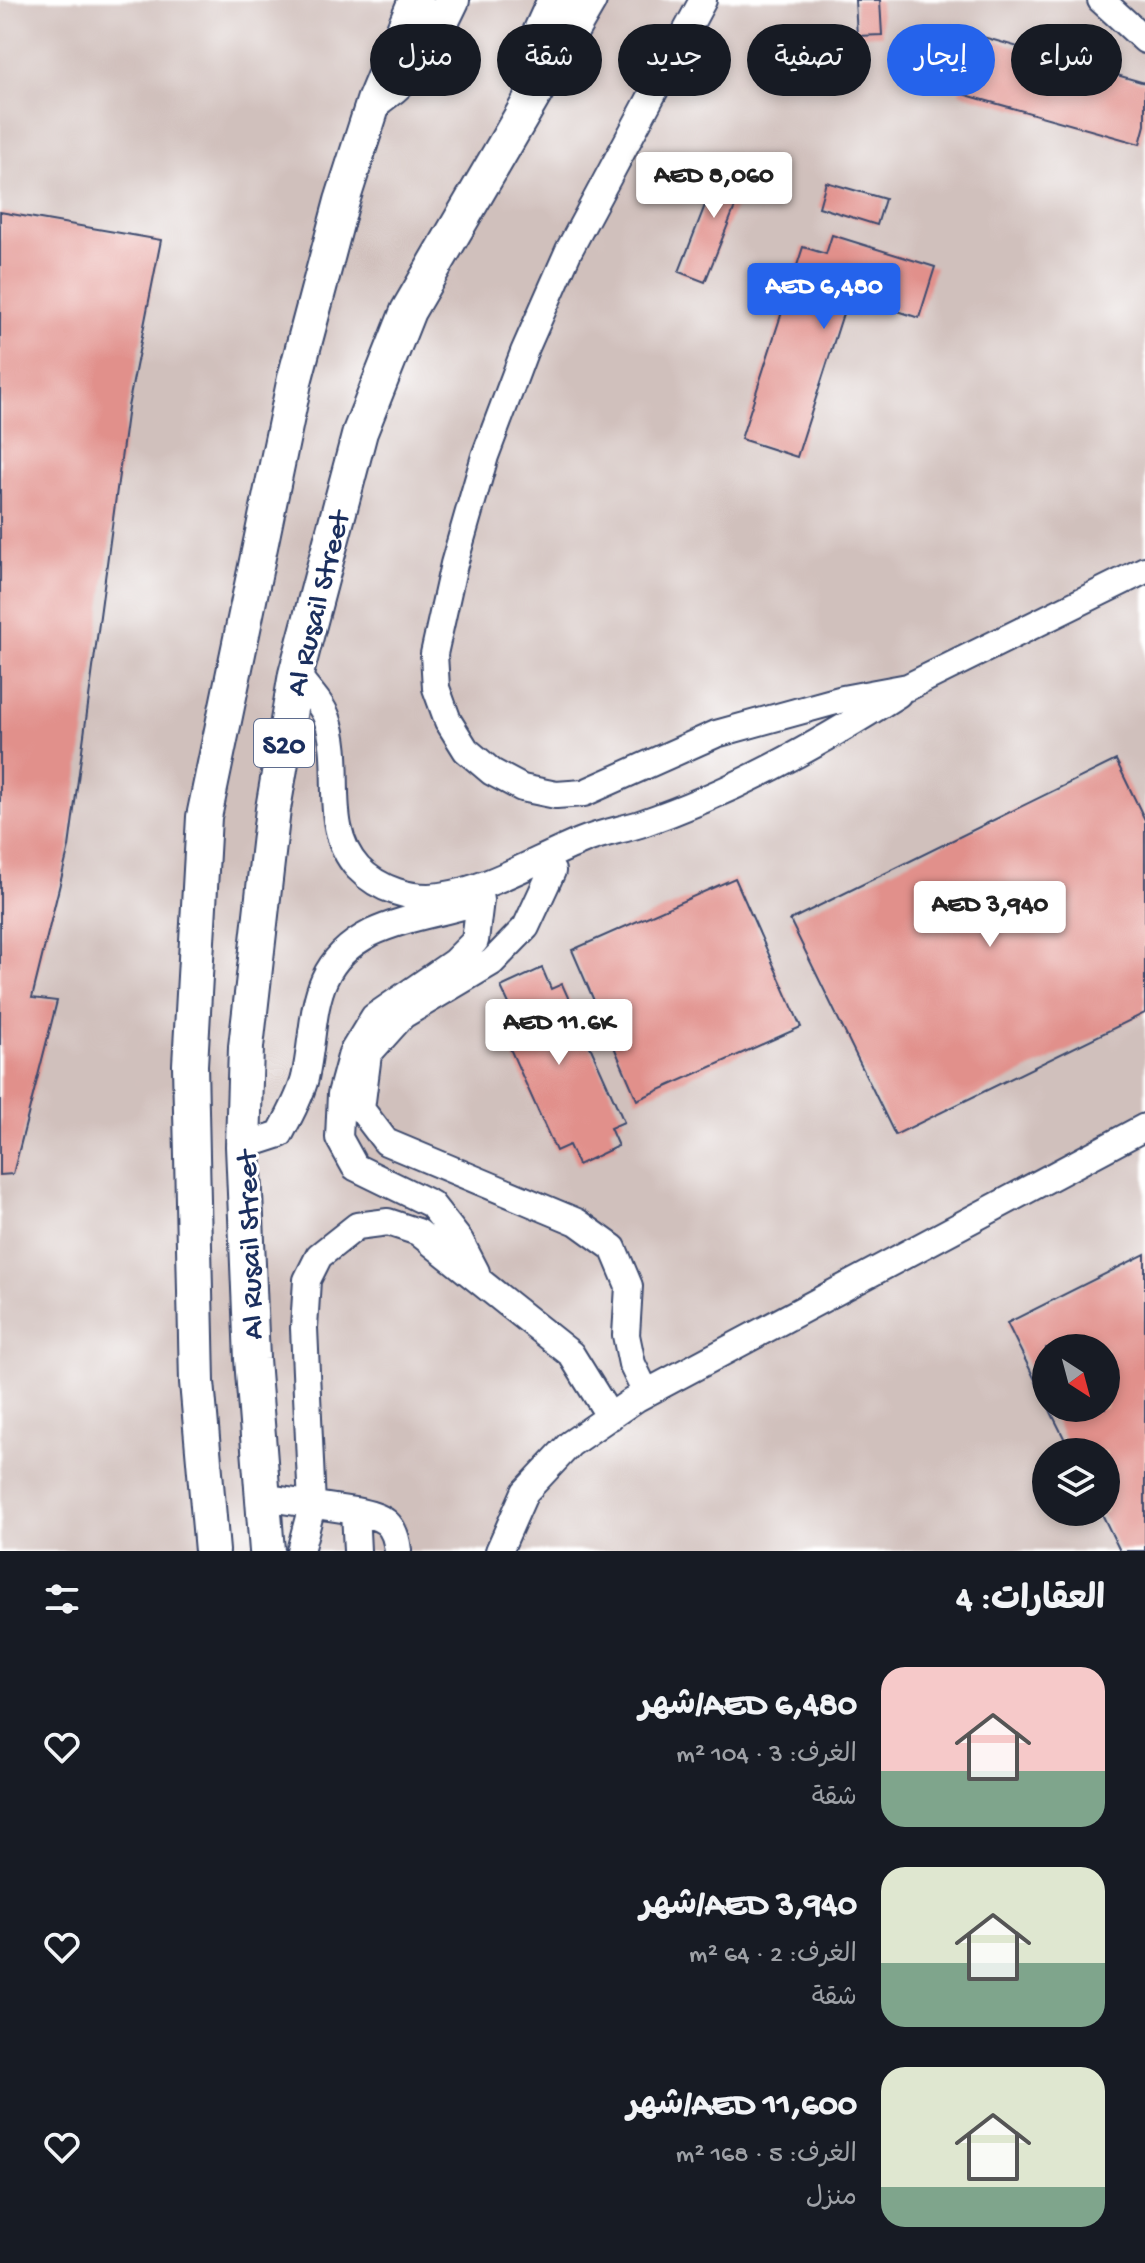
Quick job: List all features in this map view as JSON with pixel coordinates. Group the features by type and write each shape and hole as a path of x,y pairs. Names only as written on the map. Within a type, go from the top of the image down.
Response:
{"main road":[{"name":"Al Rusail Street","path":"212,1551 197,1382 190,1065 204,817 295,378 342,201 374,101 416,0"},
{"path":"374,101 406,78 422,58 452,0"},
{"path":"484,175 501,116 555,0"},
{"name":"Al Rusail Street","path":"267,1551 252,1359 243,1146 246,1047 273,809 296,674 360,432 408,311 484,175 589,0"}],"lane":[{"path":"703,0 569,250 524,352 485,456 454,564 434,654 436,688 448,721 460,740 492,772 522,788 556,795 584,793 716,734 779,714 908,687"},
{"path":"1101,0 1145,40"},
{"path":"243,1146 280,1134 305,1079 316,998 328,973 346,951 368,935 394,923 480,900 552,871 639,824 781,765 908,687 1145,570"},
{"path":"296,674 326,715 336,775 334,813 342,842 358,868 383,887 412,896 443,896 514,871 583,840 639,824"},
{"path":"552,871 526,927 492,962 403,1015 368,1054 361,1109 386,1142 577,1222 613,1248 629,1286 626,1335 632,1364 646,1393"},
{"path":"480,900 475,941 454,962 374,1017 352,1053 341,1094 339,1138 355,1167 431,1204 460,1241 483,1283"},
{"path":"499,1551 525,1492 570,1444 646,1393 1145,1127"},
{"path":"300,1551 312,1506 304,1328 307,1280 319,1256 357,1226 388,1222 418,1232 571,1354 610,1417"},
{"path":"262,1497 382,1517 391,1523 398,1551"},
{"path":"355,1511 357,1551"}],"shaded area":[{"path":"0,0 1145,0 1145,1551 0,1551"}],"building":[{"path":"855,0 880,0 882,35 871,35 871,24 856,24"},
{"path":"995,40 1011,45 1011,96 1122,96 1122,76 1145,83 1145,125 1140,144 970,96 995,96"},
{"path":"723,159 750,169 705,282 679,272"},
{"path":"826,182 885,199 877,225 819,207"},
{"path":"0,212 161,240 128,407 69,847 32,998 57,1001 13,1174 0,1175"},
{"path":"832,235 935,267 919,318 849,295 797,457 741,439 803,247 826,254"},
{"path":"1116,760 1145,820 1145,1013 895,1135 790,920"},
{"path":"735,878 801,1027 637,1100 572,950"},
{"path":"542,968 551,989 562,984 624,1122 610,1128 618,1146 578,1165 569,1145 556,1151 494,1013 510,1006 501,987"},
{"path":"1145,1254 1145,1551 1120,1551 1108,1526 1120,1526 1120,1438 1064,1438 1056,1422 1120,1422 1120,1334 1032,1334 1032,1374 1007,1323"}]}
